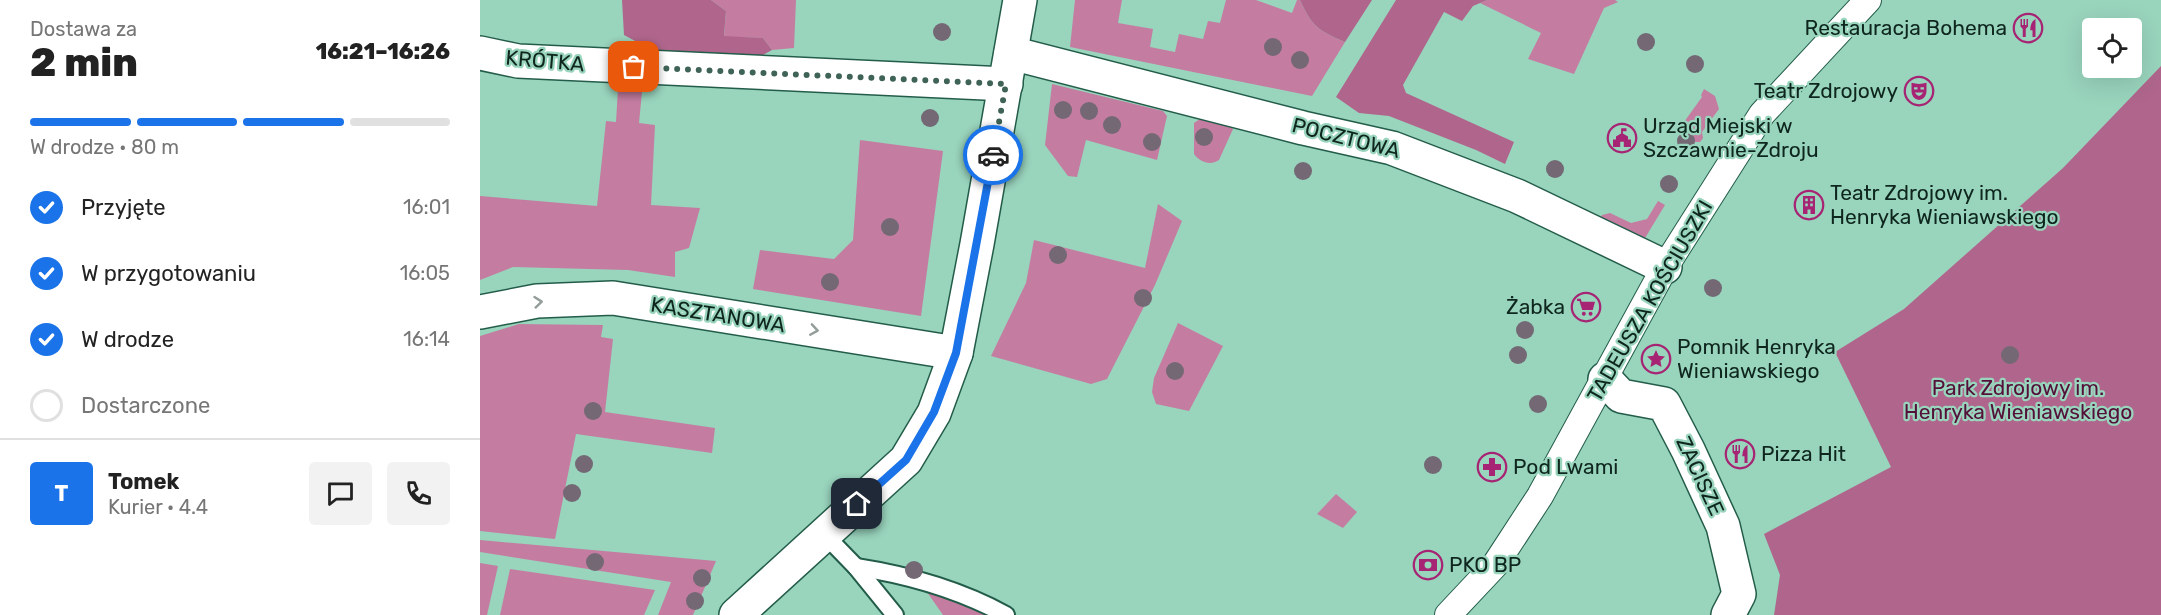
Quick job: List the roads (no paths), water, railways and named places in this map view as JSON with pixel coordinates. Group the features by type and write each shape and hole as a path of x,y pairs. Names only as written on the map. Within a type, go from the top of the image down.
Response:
{"street":[{"path":"736,615 906,460 934,412 956,353 1020,0"},
{"name":"TADEUSZA KOŚCIUSZKI","path":"1448,615 1495,565 1540,496 1665,267 1762,114 1868,0"},
{"name":"KRÓTKA","path":"480,53 518,61 1008,68"},
{"name":"POCZTOWA","path":"1008,68 1292,125 1392,148 1516,196 1665,267"},
{"name":"KASZTANOWA","path":"480,312 537,301 613,298 956,353"},
{"name":"ZACISZE","path":"1605,379 1621,396 1664,404 1689,450 1726,537 1739,594 1728,615"}],"lane":[{"path":"824,534 856,567 895,615"},
{"path":"856,567 893,573 944,588 983,602 1006,615"}],"place":[{"name":"Restauracja Bohema","path":"2028,28"},
{"name":"Teatr Zdrojowy","path":"1919,91"},
{"name":"Urząd Miejski w Szczawnie-Zdroju","path":"1622,138"},
{"name":"Teatr Zdrojowy im. Henryka Wieniawskiego","path":"1809,205"},
{"name":"Żabka","path":"1586,307"},
{"name":"Pomnik Henryka Wieniawskiego","path":"1656,359"},
{"name":"Pizza Hit","path":"1740,454"},
{"name":"Pod Lwami","path":"1492,467"},
{"name":"PKO BP","path":"1428,565"}],"park label":[{"name":"Park Zdrojowy im. Henryka Wieniawskiego","path":"2018,400"}]}
